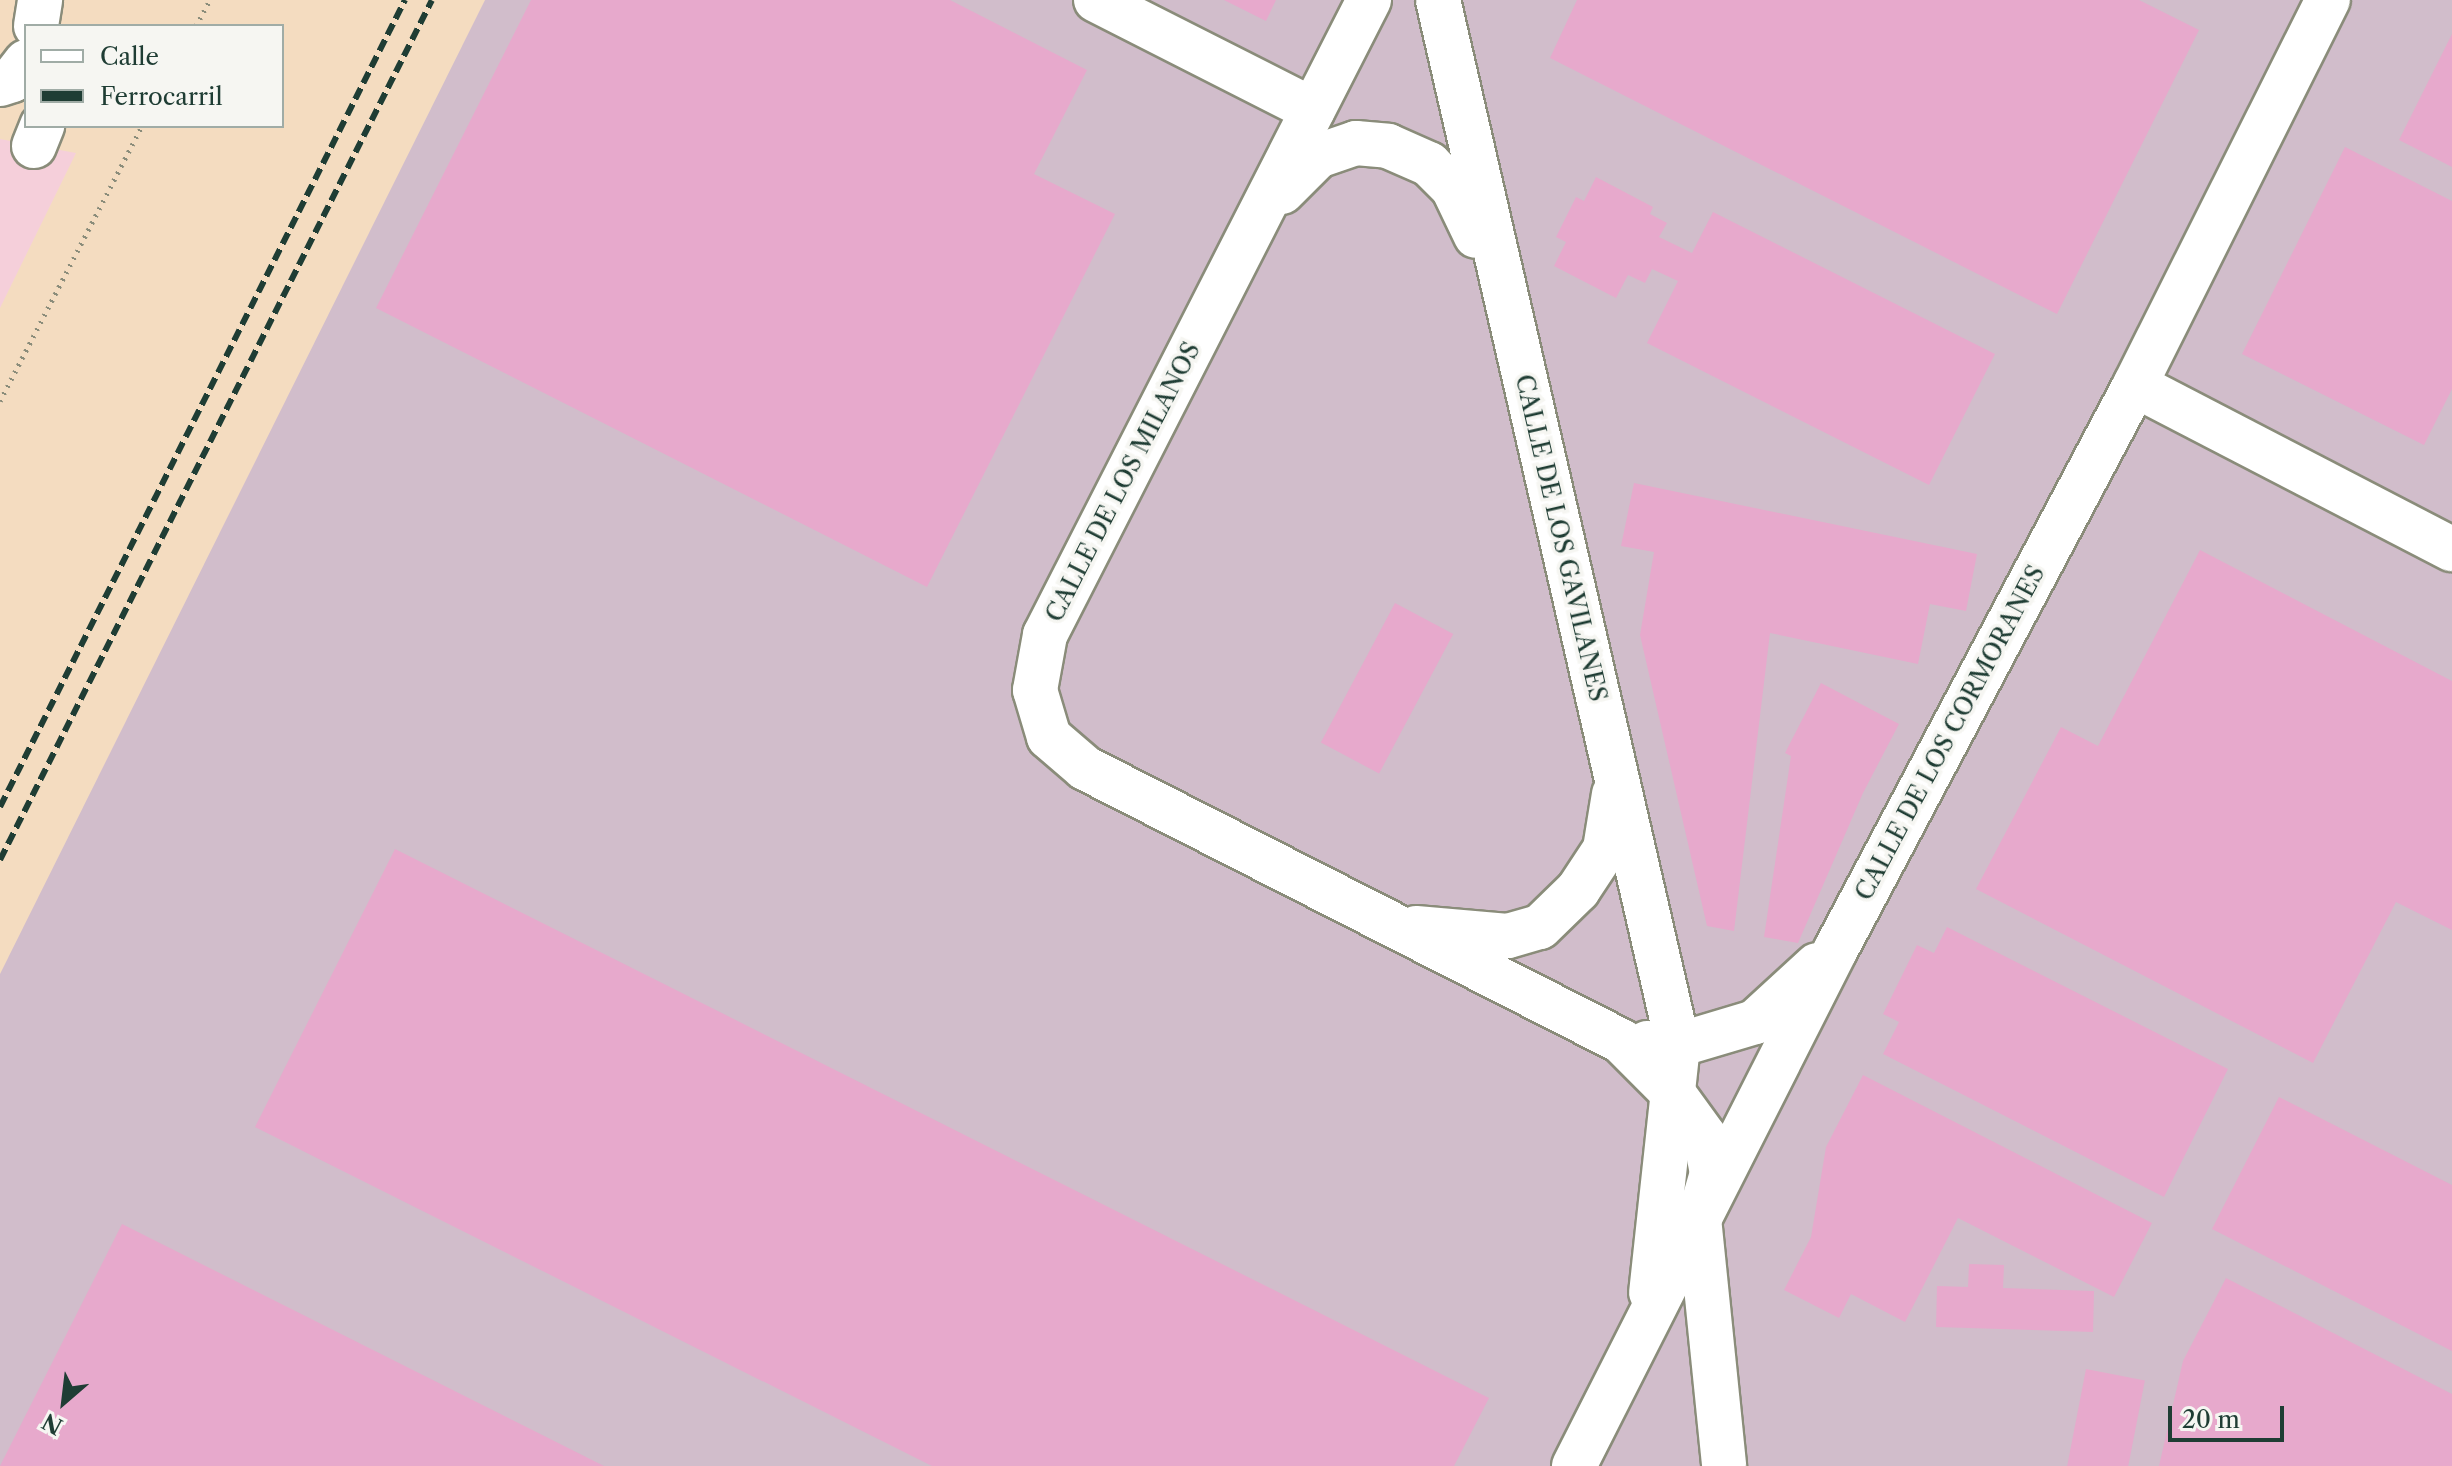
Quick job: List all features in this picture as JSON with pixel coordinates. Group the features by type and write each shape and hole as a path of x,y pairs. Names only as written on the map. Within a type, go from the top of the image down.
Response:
{"street":[{"path":"36,24 40,0"},
{"path":"1096,0 1313,110"},
{"name":"CALLE DE LOS MILANOS","path":"1369,0 1045,635 1035,690 1049,737 1085,768 1621,1041"},
{"name":"CALLE DE LOS GAVILANES","path":"1438,0 1678,1045 1649,1319"},
{"name":"CALLE DE LOS CORMORANES","path":"1574,1466 1836,949 2135,385 2328,0"},
{"name":"CALLE DE LOS GAVILANES","path":"1258,217 1318,156 1356,143 1388,146 1429,164 1453,188 1506,296"},
{"path":"2135,385 2452,549"},
{"name":"CALLE DE LOS GAVILANES","path":"1395,926 1508,936 1540,927 1578,890 1605,849 1617,780"},
{"path":"1621,1041 1678,1045 1755,1022 1836,949"},
{"path":"1621,1041 1673,1093 1705,1137 1712,1173 1699,1218 1724,1466"}],"path":[{"path":"197,24 210,0"},
{"path":"0,401 141,128"}],"shaded area":[{"path":"485,0 2452,0 2452,1466 0,1466 0,974"},
{"path":"0,139 76,153 0,308"}],"building":[{"path":"531,0 950,0 1087,70 1034,174 1115,214 927,587 376,308"},
{"path":"1224,0 1276,0 1266,21"},
{"path":"1577,0 2139,0 2199,30 2057,314 1550,58"},
{"path":"2452,34 2452,167 2399,140"},
{"path":"2345,147 2452,201 2452,389 2424,445 2242,354"},
{"path":"1596,177 1653,207 1650,214 1667,223 1659,237 1692,253 1713,212 1995,354 1929,485 1647,343 1678,281 1652,269 1645,283 1628,275 1616,298 1554,266 1566,242 1556,237 1576,197 1584,201"},
{"path":"1634,483 1977,554 1966,611 1930,604 1918,664 1770,633 1734,931 1707,926 1640,635 1654,552 1621,546"},
{"path":"2200,550 2452,681 2452,930 2396,902 2313,1063 1976,889 2061,727 2098,746"},
{"path":"1395,603 1453,634 1379,773 1321,743"},
{"path":"1821,683 1899,724 1863,793 1798,943 1764,937 1791,756 1785,753"},
{"path":"395,849 1489,1398 1454,1466 932,1466 255,1127"},
{"path":"1947,927 2228,1069 2164,1197 1883,1054 1899,1022 1883,1014 1917,945 1934,953"},
{"path":"1863,1075 2152,1223 2114,1297 1958,1218 1905,1322 1851,1294 1839,1318 1784,1290 1811,1237 1826,1147"},
{"path":"2279,1097 2452,1185 2452,1351 2212,1229"},
{"path":"122,1224 604,1466 0,1466"},
{"path":"1969,1264 2004,1265 2003,1288 2094,1291 2093,1332 1936,1327 1937,1286 1968,1287"},
{"path":"2226,1278 2452,1394 2452,1466 2159,1466 2183,1361"},
{"path":"2086,1369 2145,1380 2128,1466 2067,1466"}],"railway":[{"path":"0,807 405,0"},
{"path":"0,860 432,0"}]}
